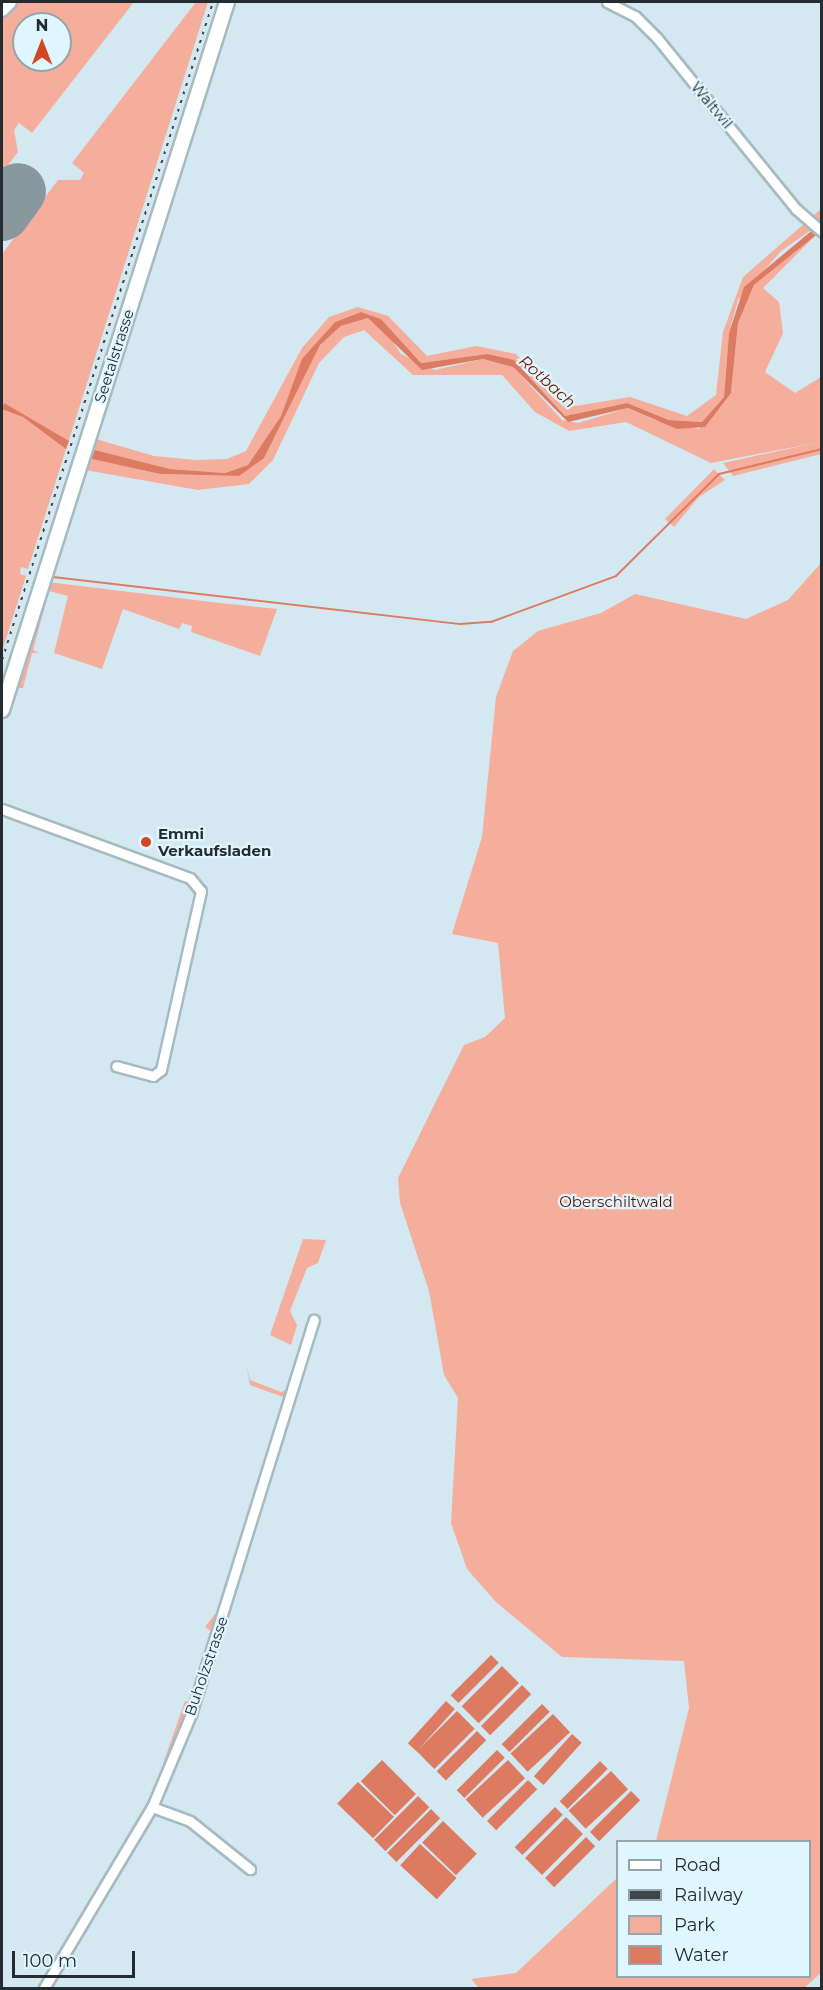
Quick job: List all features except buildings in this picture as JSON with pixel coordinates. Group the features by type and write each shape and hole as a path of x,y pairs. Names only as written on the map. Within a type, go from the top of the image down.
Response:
{"main road":[{"path":"2,9 10,2"},
{"name":"Seetalstrasse","path":"2,710 227,2"}],"street":[{"name":"Waltwil","path":"607,2 635,16 657,38 808,221 822,232"},
{"path":"2,809 190,878 201,891 161,1070 153,1076 116,1066"},
{"name":"Buholzstrasse","path":"44,1989 152,1807 209,1663 314,1320"},
{"path":"152,1807 190,1821 250,1869"}],"green space":[{"path":"18,2 134,2 32,133 19,123 14,130 18,152 2,173 2,17"},
{"path":"196,2 208,2 28,569 21,567 20,574 26,576 2,651 2,254 58,180 80,180 84,173 72,163"},
{"path":"821,209 821,223 781,251 738,300 729,333 724,397 702,422 669,420 627,403 565,416 520,366 487,354 421,363 381,319 361,312 335,322 303,359 281,416 248,465 225,473 170,469 91,449 96,439 154,456 195,460 227,459 246,451 302,348 329,317 358,307 388,316 427,356 476,346 516,354 554,399 569,407 630,397 687,416 716,395 723,332 743,277"},
{"path":"821,230 763,288 779,302 783,333 765,372 795,393 821,377 821,454 733,476 723,463 820,442 711,463 626,422 569,431 535,412 502,375 413,375 364,330 344,337 319,363 273,460 249,484 198,490 85,470 92,458 160,474 239,476 272,441 320,345 341,326 368,318 384,328 401,354 435,370 483,359 513,367 562,420 578,423 628,408 655,420 699,429 731,393 738,323 754,285"},
{"path":"714,469 725,480 699,497 674,527 665,519"},
{"name":"Oberschiltwald","path":"821,563 822,1972 804,1988 479,1988 471,1979 516,1973 616,1879 616,1978 811,1978 811,1840 656,1840 689,1708 684,1661 562,1657 496,1602 467,1569 451,1523 458,1398 444,1375 429,1291 400,1203 398,1178 464,1045 485,1037 505,1018 498,943 452,934 482,837 496,697 513,651 538,631 601,613 635,594 746,619 788,600"},
{"path":"48,582 277,609 260,656 191,632 192,626 182,623 179,629 123,609 102,669 54,653 68,596 49,591 33,650 39,653 32,653 23,688 16,688"},
{"path":"303,1239 326,1240 318,1263 307,1268 290,1311 297,1325 291,1345 270,1335"},
{"path":"246,1364 250,1380 281,1392 290,1389 286,1398 250,1385"},
{"path":"215,1614 217,1616 191,1693 211,1631 205,1627"},
{"path":"185,1701 190,1702 164,1761"}],"water":[{"path":"821,223 816,235 754,285 738,323 731,393 705,427 677,429 628,408 568,422 513,367 483,359 422,370 368,318 341,326 320,345 264,458 239,476 160,474 88,458 91,449 170,469 225,473 248,465 281,416 302,359 335,322 361,312 381,319 421,363 487,354 514,360 565,416 627,403 669,420 702,422 724,397 729,333 744,287"},
{"path":"4,403 69,441 66,449 23,417 2,409"},
{"path":"491,1655 499,1663 458,1703 451,1695"},
{"path":"502,1666 519,1683 479,1723 462,1706"},
{"path":"522,1685 531,1694 490,1735 481,1726"},
{"path":"446,1701 455,1709 417,1751 408,1743"},
{"path":"542,1704 550,1712 509,1752 502,1744"},
{"path":"457,1711 475,1729 434,1769 417,1751"},
{"path":"553,1714 570,1732 528,1772 511,1754"},
{"path":"477,1731 486,1740 446,1780 437,1771"},
{"path":"572,1734 582,1743 544,1785 534,1776"},
{"path":"497,1750 505,1758 464,1798 457,1790"},
{"path":"382,1760 416,1794 395,1815 361,1781"},
{"path":"508,1760 525,1778 483,1818 466,1800"},
{"path":"600,1761 608,1769 567,1809 560,1801"},
{"path":"611,1771 628,1789 586,1829 569,1811"},
{"path":"528,1780 537,1789 496,1830 487,1821"},
{"path":"358,1782 394,1817 373,1838 337,1804"},
{"path":"631,1791 640,1800 599,1841 590,1832"},
{"path":"418,1796 429,1807 385,1851 374,1840"},
{"path":"555,1807 563,1815 522,1855 515,1847"},
{"path":"431,1809 440,1818 396,1862 387,1853"},
{"path":"566,1817 583,1834 542,1875 525,1858"},
{"path":"443,1821 477,1854 456,1875 422,1843"},
{"path":"586,1837 595,1846 554,1887 545,1878"},
{"path":"420,1844 457,1878 437,1899 400,1865"}],"waterway":[{"path":"53,577 460,624 491,622 616,576 719,474 822,449"}],"runway":[{"path":"2,213 18,191"}],"railway":[{"path":"2,660 213,2"}],"place":[{"name":"Emmi Verkaufsladen","path":"146,842"}],"water label":[{"name":"Rotbach","path":"547,382"}]}
